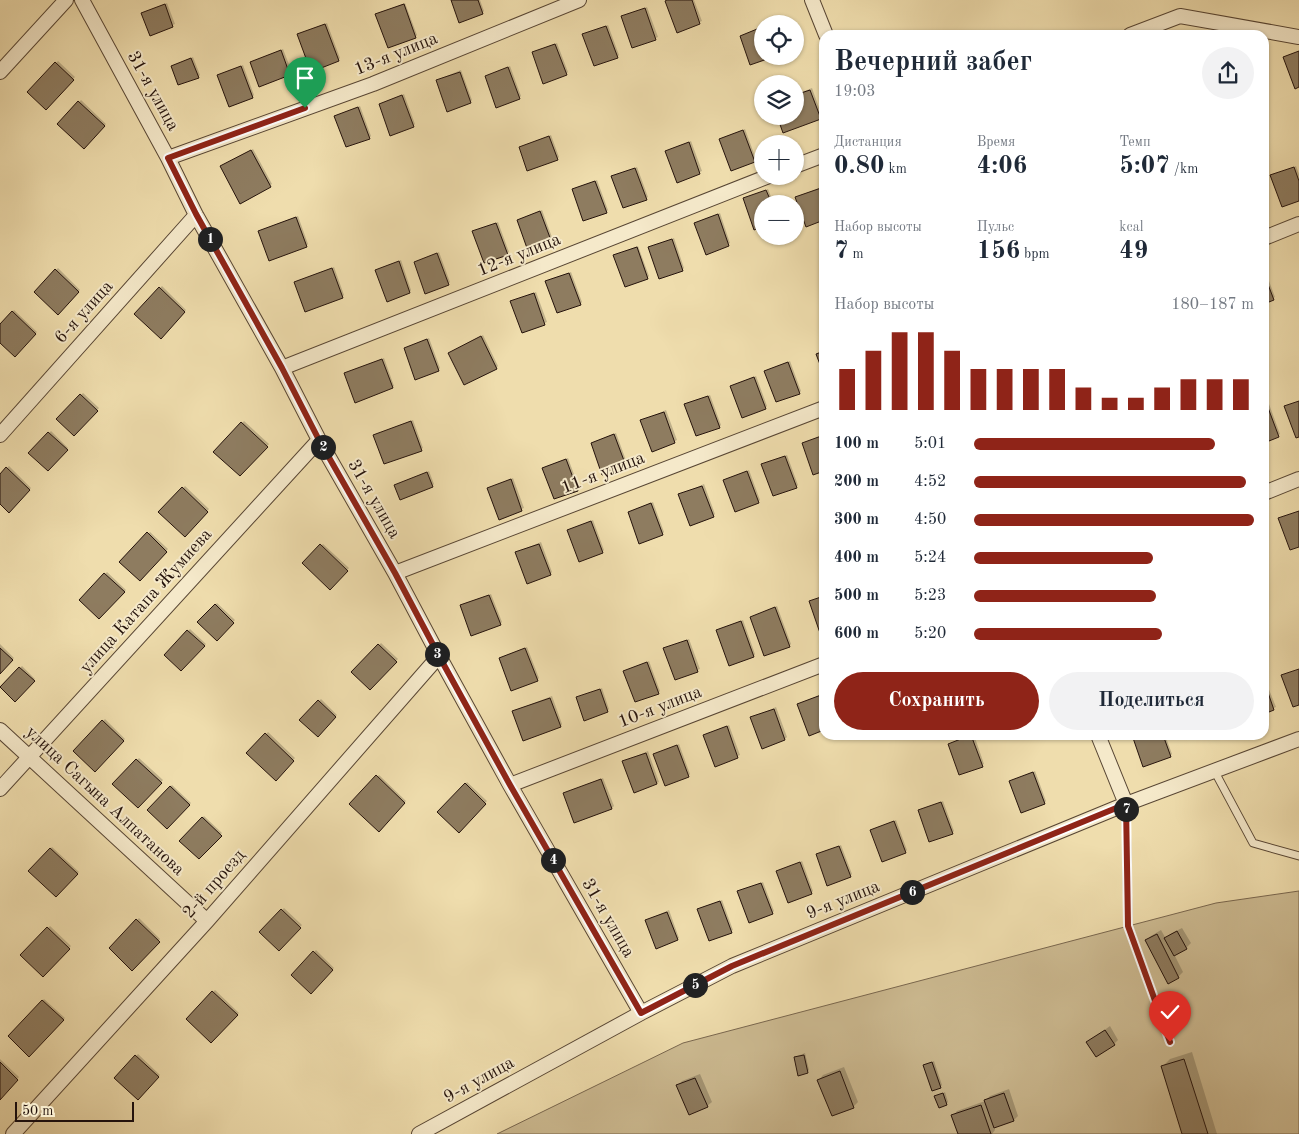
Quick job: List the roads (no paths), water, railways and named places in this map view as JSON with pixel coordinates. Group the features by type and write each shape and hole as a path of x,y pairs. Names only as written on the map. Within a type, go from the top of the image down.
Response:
{"street":[{"path":"0,72 66,0"},
{"name":"31-я улица","path":"82,0 168,158 196,214 282,368 319,440 395,573 510,785 641,1013"},
{"name":"13-я улица","path":"168,158 373,84 579,0"},
{"path":"812,0 824,30"},
{"path":"1143,30 1180,16 1259,30"},
{"path":"1269,32 1299,37"},
{"path":"804,163 819,157"},
{"name":"12-я улица","path":"282,368 754,182"},
{"name":"6-я улица","path":"0,435 196,214"},
{"path":"1269,236 1299,224"},
{"name":"11-я улица","path":"395,573 819,410"},
{"name":"улица Катапа Жумиева","path":"0,789 319,440"},
{"path":"1269,491 1299,479"},
{"name":"2-й проезд","path":"13,1134 207,921 439,656"},
{"name":"10-я улица","path":"510,785 819,666"},
{"name":"улица Сагына Алпатанова","path":"0,730 207,921"},
{"name":"9-я улица","path":"419,1134 641,1013 732,966 1126,804 1299,739"},
{"path":"1100,740 1126,804"}],"lane":[{"path":"1215,772 1253,843 1299,856"},
{"path":"1126,804 1128,926 1170,1042"}]}
